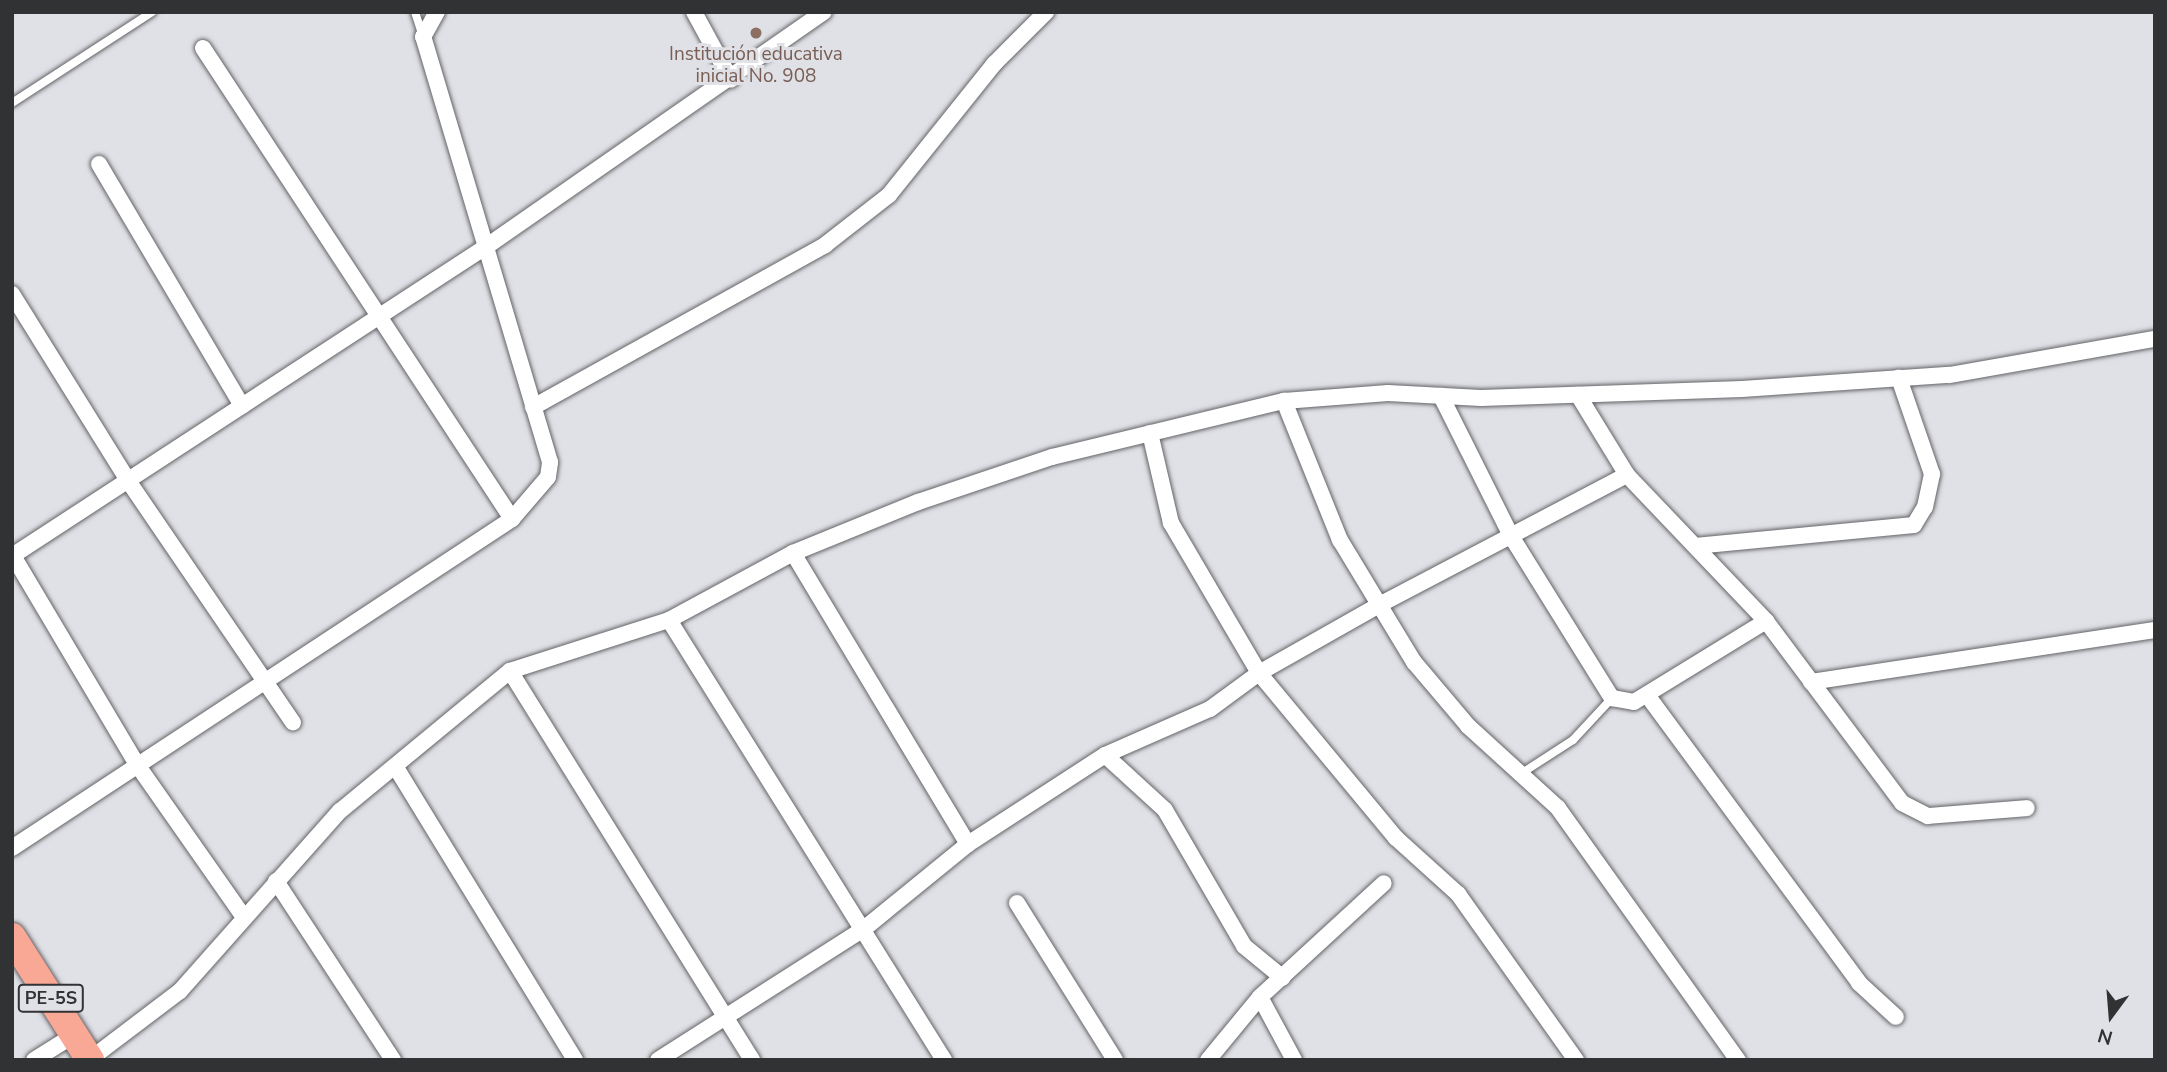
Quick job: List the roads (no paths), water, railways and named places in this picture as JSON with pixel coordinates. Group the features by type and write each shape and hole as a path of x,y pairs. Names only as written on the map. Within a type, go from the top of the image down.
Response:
{"highway":[{"name":"PE-5S","path":"12,937 90,1060"}],"street":[{"path":"12,848 512,519 548,477 533,407 422,37 437,12"},
{"path":"694,12 731,79"},
{"path":"243,916 138,766 13,555 130,482 376,316 486,246 731,79 824,12"},
{"path":"533,407 825,245 889,195 994,64 1046,12"},
{"path":"202,48 512,519"},
{"path":"99,164 242,406"},
{"path":"12,294 130,482 263,683 293,722"},
{"path":"90,1060 180,991 243,916 340,811 510,671 669,620 793,553 1052,457 1284,401 1388,393 1441,396 1578,395 1899,378 2155,339"},
{"path":"1696,546 1914,525 1932,474 1899,378"},
{"path":"1578,395 1627,475 1766,621 1889,790 1912,811 1928,816 2027,808"},
{"path":"1441,396 1511,536 1612,698 1626,703 1647,695 1766,621"},
{"path":"1284,401 1340,540 1414,662 1468,726 1558,808 1738,1060"},
{"path":"1150,433 1171,523 1259,673 1396,838 1458,894 1576,1060"},
{"path":"657,1060 723,1014 864,928 968,844 1105,755 1210,709 1259,673 1379,605 1627,475"},
{"path":"793,553 968,844"},
{"path":"669,620 864,928 944,1060"},
{"path":"1811,682 2155,630"},
{"path":"510,671 752,1060"},
{"path":"1647,695 1859,983 1896,1017"},
{"path":"1105,755 1165,810 1244,946 1283,978"},
{"path":"395,766 575,1060"},
{"path":"276,881 393,1060"},
{"path":"1208,1060 1260,997 1384,883"},
{"path":"1017,903 1115,1060"},
{"path":"1260,997 1294,1060"},
{"path":"34,1060 74,1035"}],"lane":[{"path":"12,103 152,12"},
{"path":"415,12 422,37"},
{"path":"1522,773 1573,740 1612,698"}],"place":[{"name":"Institución educativa inicial No. 908","path":"756,33"}]}
